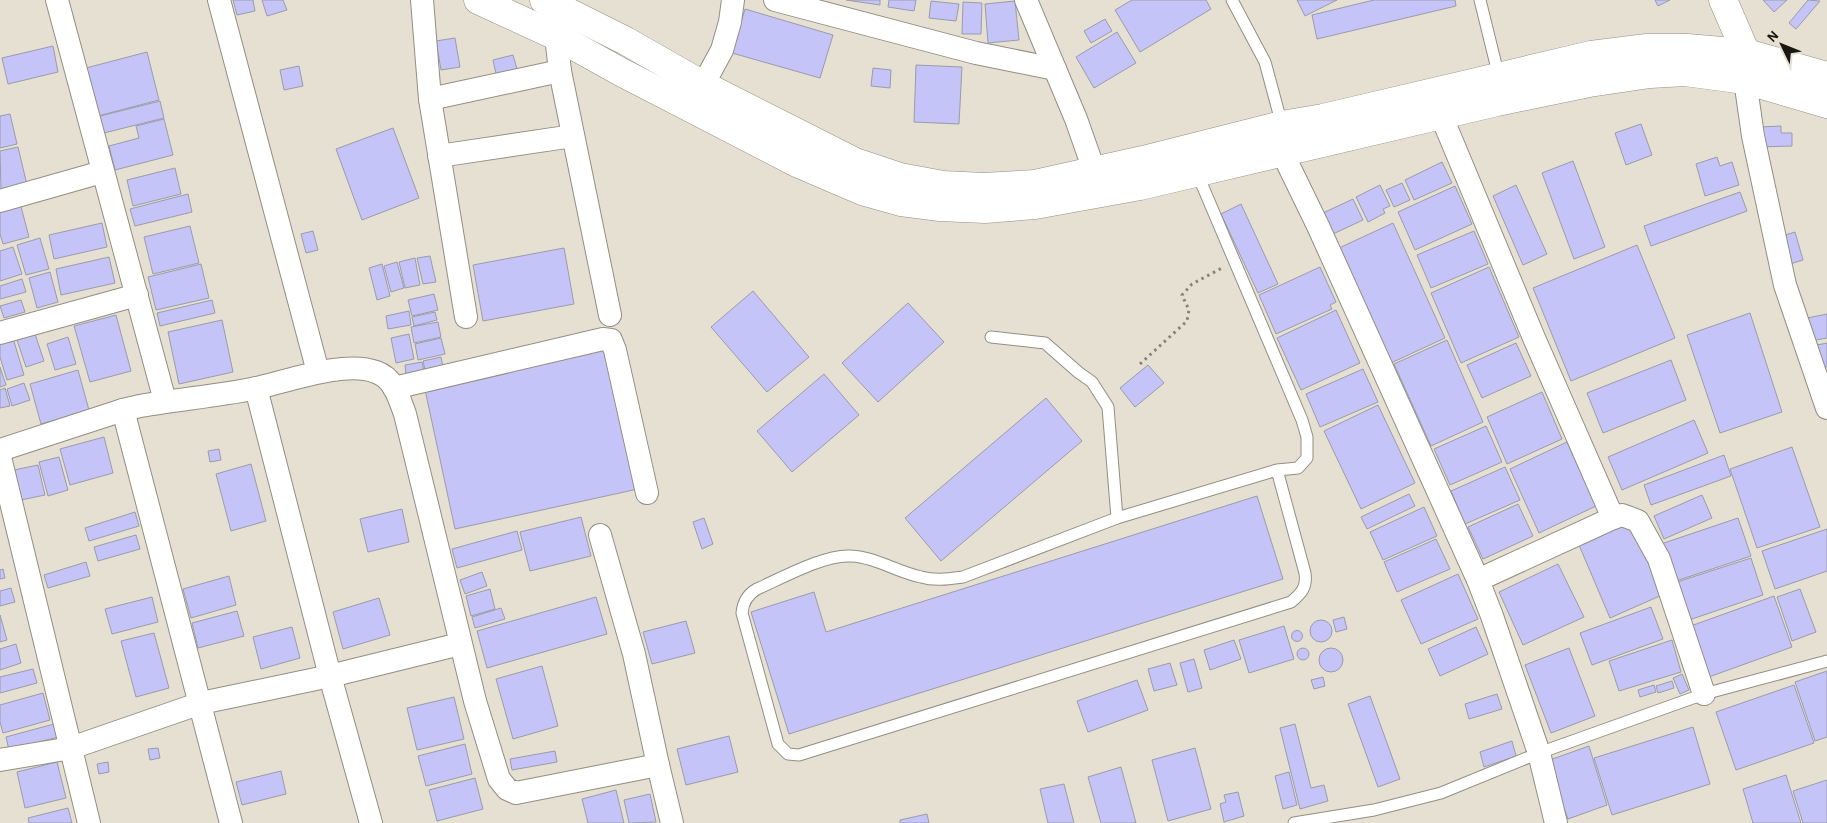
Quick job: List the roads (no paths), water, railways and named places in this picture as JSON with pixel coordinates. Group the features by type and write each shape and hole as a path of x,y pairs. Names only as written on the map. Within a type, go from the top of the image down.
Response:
{"main road":[{"path":"478,0 556,36 621,72 799,164 862,191 901,202 940,207 984,209 1035,205 1140,186 1441,115 1589,83 1650,74 1685,72 1745,80 1827,104"},
{"path":"544,0 626,41 703,85 855,162 900,177 943,185 984,187 1035,184 1282,125 1323,118 1592,55 1647,48 1688,48 1746,53 1827,76"},
{"path":"1723,0 1746,53 1745,80"}],"street":[{"path":"57,0 165,402"},
{"path":"219,0 318,372"},
{"path":"422,0 430,99 466,317"},
{"path":"703,85 722,50 730,22 733,0"},
{"path":"775,0 976,53 1055,69"},
{"path":"1026,0 1076,120 1094,170"},
{"path":"556,36 560,71 610,315"},
{"path":"430,99 560,71"},
{"path":"1745,80 1754,144 1785,285 1827,408"},
{"path":"1441,115 1515,294 1613,518"},
{"path":"439,156 573,136"},
{"path":"1282,152 1318,226 1478,580 1539,753 1556,823"},
{"path":"0,201 102,172"},
{"path":"0,333 70,312 137,295"},
{"path":"394,388 604,339 611,340 616,350 647,493"},
{"path":"0,450 123,410 256,388 318,372 356,369 375,371 388,378 405,414 453,608 460,644 499,779 507,789 516,793 529,792 658,765"},
{"path":"256,388 370,823"},
{"path":"123,410 231,823"},
{"path":"0,457 89,823"},
{"path":"1478,580 1613,518 1622,515 1631,517 1638,521 1659,559 1704,694"},
{"path":"600,535 634,654 672,823"},
{"path":"0,760 71,748 201,703 330,676 460,644"}],"lane":[{"path":"1232,0 1265,62 1282,125"},
{"path":"1480,0 1499,77"},
{"path":"1197,173 1302,420 1307,436 1307,458 1298,468 1277,470 1116,518 962,577 941,580 920,577 862,557 849,556 828,558 751,592 743,606 742,613 778,744 788,754 799,755 1291,602 1301,594 1307,584 1277,470"},
{"path":"991,337 1045,343 1092,382 1101,394 1108,407 1116,518"},
{"path":"1294,823 1374,810 1441,793 1539,753 1704,694 1827,661"}]}
